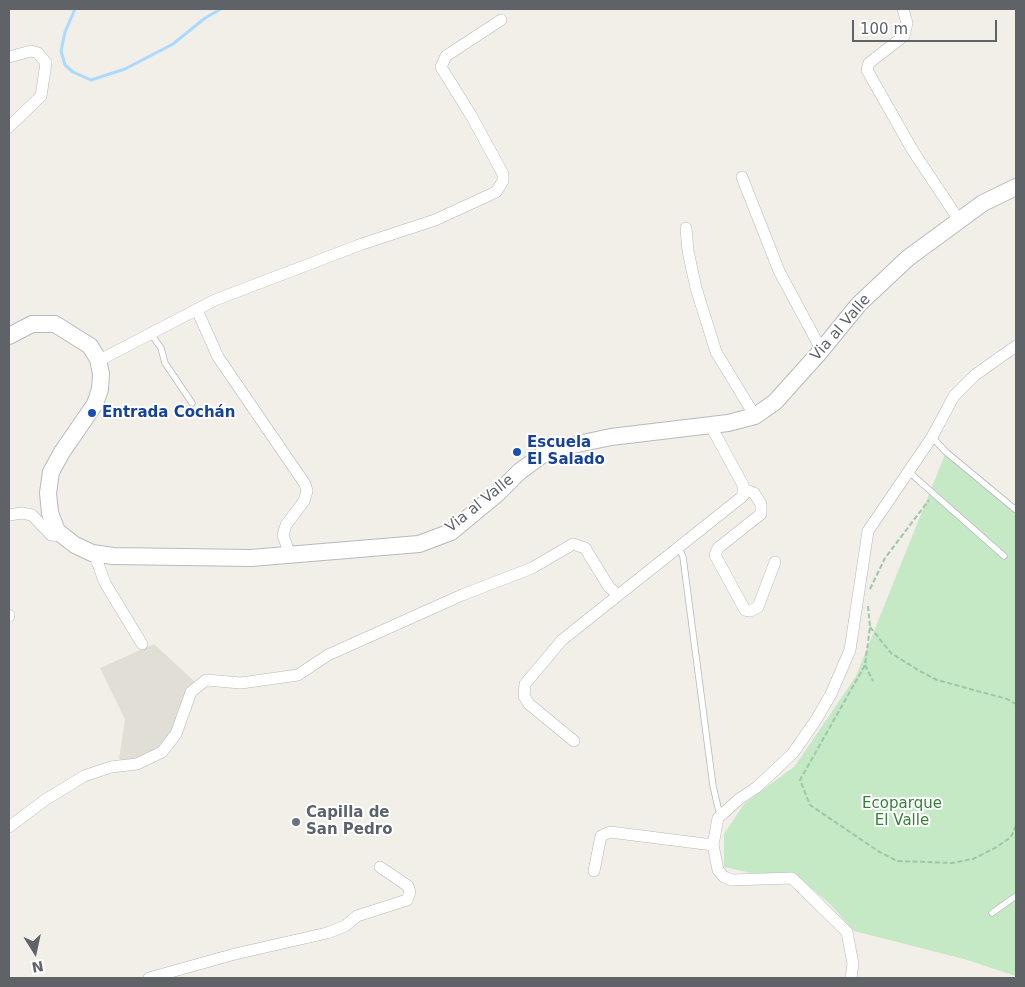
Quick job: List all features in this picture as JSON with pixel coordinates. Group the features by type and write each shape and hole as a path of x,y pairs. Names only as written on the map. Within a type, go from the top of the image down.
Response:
{"main road":[{"name":"Via al Valle","path":"98,361 100,390 95,404 62,452 52,472 48,493 50,513 57,531 75,546 94,553 113,556 190,558 290,555 419,544 451,532 498,493 519,472 542,455 573,445 611,437 712,425 755,416 775,402 822,351 859,304 908,258 982,203 1016,188"},
{"path":"9,336 32,324 55,324 90,346 98,361"}],"street":[{"path":"904,9 907,27 904,36 869,64 869,75 913,151 958,220"},
{"path":"98,361 215,300 362,244 435,220 499,189 503,182 503,174 472,117 440,68 446,56 501,20"},
{"path":"9,57 31,51 38,53 46,63 41,96 9,127"},
{"path":"742,177 779,271 822,351"},
{"path":"686,228 688,251 696,288 716,352 755,416"},
{"path":"197,310 218,357 305,484 307,491 304,501 286,525 283,536 290,555"},
{"path":"851,978 853,964 847,932 792,878 746,881 724,877 718,870 713,845 720,816 739,799 757,787 793,753 816,720 831,694 850,650 868,532 932,437 954,396 975,375 1016,346"},
{"path":"712,425 712,430 744,489 754,493 761,504 761,514 718,548 715,555 745,610 750,611 758,607 775,562"},
{"path":"574,741 528,704 524,696 525,684 562,640 741,498 744,489"},
{"path":"9,515 22,513 32,515 51,535 64,537"},
{"path":"9,827 46,800 84,776 111,767 138,764 162,752 176,734 191,692 206,680 241,682 298,675 328,654 462,595 532,568 574,544 585,548 609,588 618,595"},
{"path":"94,553 105,583 142,644"},
{"path":"594,871 601,836 610,832 713,845"},
{"path":"149,978 235,954 327,933 345,926 357,916 407,900 410,892 408,886 380,867"}],"lane":[{"path":"151,334 161,348 165,363 192,402"},
{"path":"932,437 946,452 1016,510"},
{"path":"909,472 1004,556"},
{"path":"679,548 683,557 713,786 720,816"},
{"path":"992,913 1016,896"}],"path":[{"path":"870,589 885,558 934,493"},
{"path":"867,598 870,626 865,665 800,780 810,804 878,851 897,861 944,864 973,859 995,848 1011,837 1016,825"},
{"path":"870,626 891,653 918,670 937,680 1007,699 1016,704"},
{"path":"865,665 873,681"}],"shaded area":[{"path":"154,644 194,681 184,712 169,744 129,762 119,759 125,719 100,668"}],"green space":[{"name":"Ecoparque El Valle","path":"946,452 1016,510 1016,976 964,959 854,931 831,905 796,875 751,873 724,867 724,834 744,804 795,766 856,676"}],"waterway":[{"path":"75,9 65,32 61,51 65,65 73,72 91,80 125,69 173,44 205,18 221,9"}],"place":[{"name":"Entrada Cochán","path":"92,413"},
{"name":"Escuela El Salado","path":"517,452"},
{"name":"Capilla de San Pedro","path":"296,822"}]}
